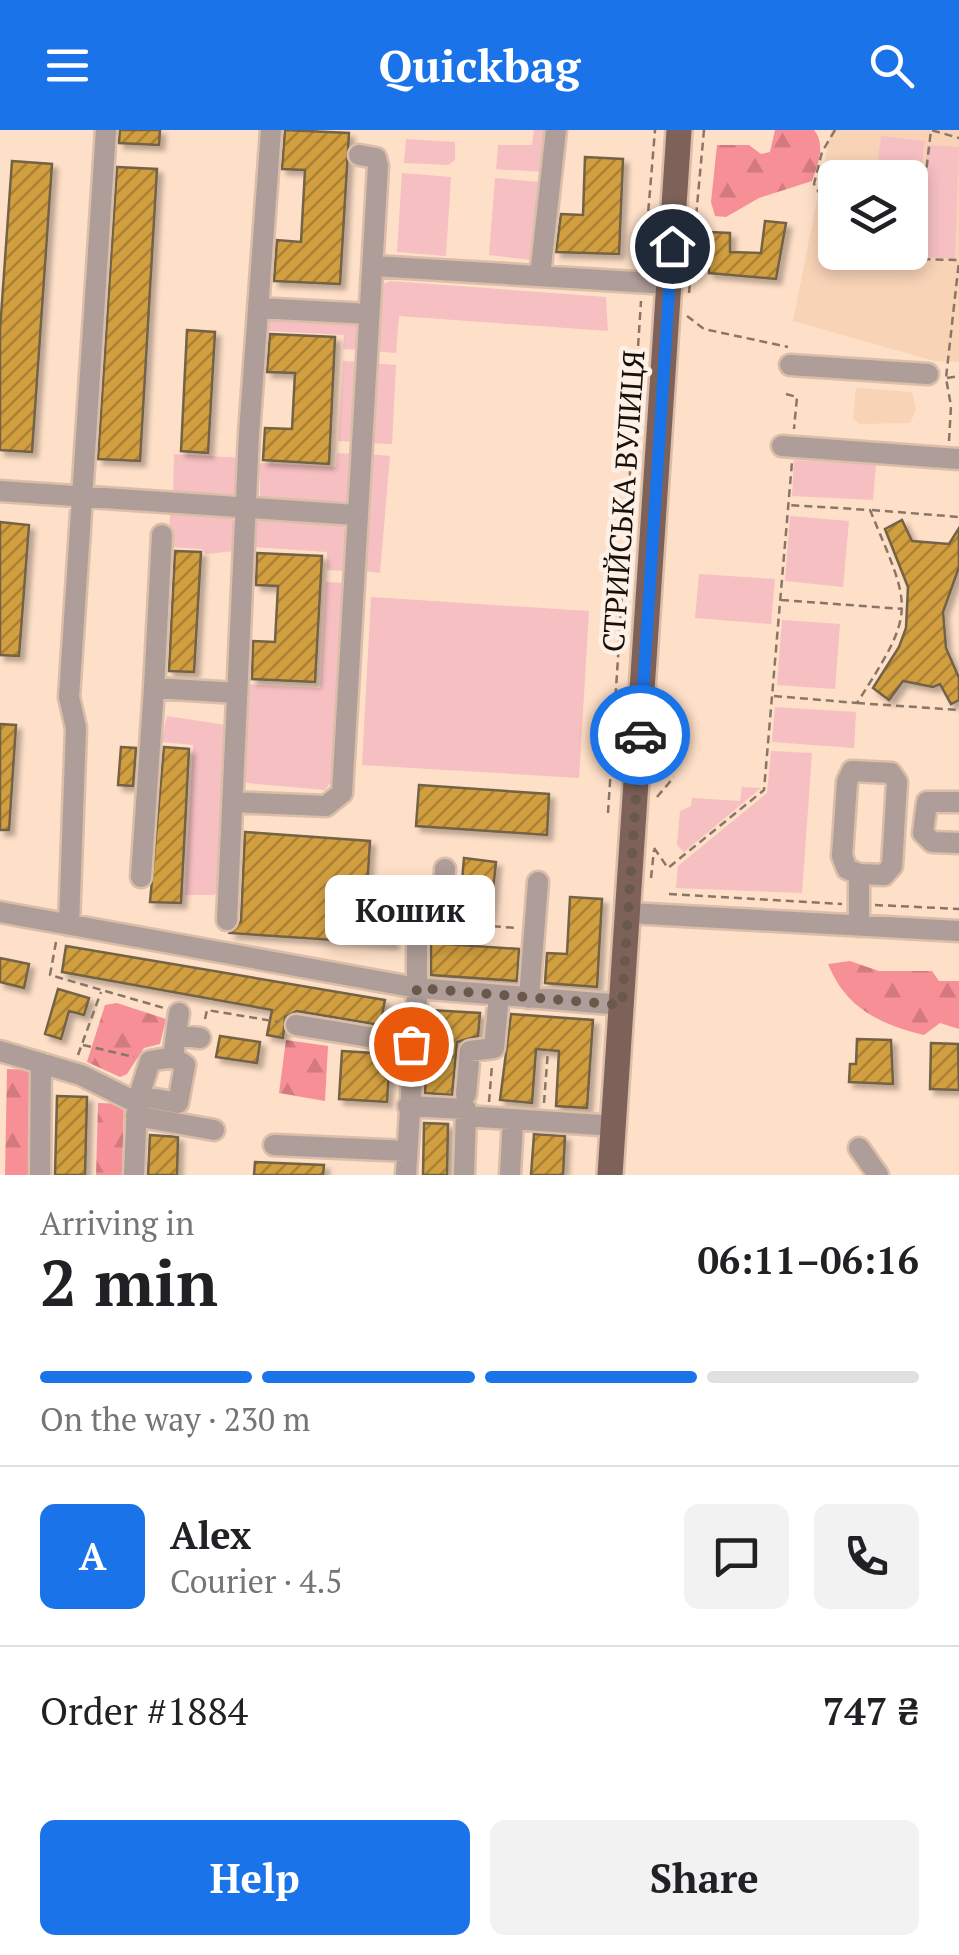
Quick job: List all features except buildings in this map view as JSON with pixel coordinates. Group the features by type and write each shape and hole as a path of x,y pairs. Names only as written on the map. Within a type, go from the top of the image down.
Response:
{"main road":[{"name":"СТРИЙСЬКА ВУЛИЦЯ","path":"610,1175 679,291 679,130"}],"street":[{"path":"63,930 76,728 68,697 106,130"},
{"path":"226,920 245,507 271,130"},
{"path":"540,276 556,130"},
{"path":"232,802 326,806 342,793 378,166 376,158 359,154"},
{"path":"374,266 642,282 679,291"},
{"path":"258,308 369,314"},
{"path":"790,365 937,376"},
{"path":"787,446 954,458"},
{"path":"0,491 356,515"},
{"path":"142,877 162,535"},
{"path":"154,688 237,693"},
{"path":"852,771 891,774 897,782 892,866 884,875 859,874 843,863 848,775 852,771"},
{"path":"959,802 927,802 923,833 932,842 959,843"},
{"path":"406,1175 418,915 439,912 444,906 445,869"},
{"path":"859,874 859,915"},
{"path":"528,998 538,882"},
{"path":"0,912 63,930 417,988 622,1005"},
{"path":"629,913 859,915 959,932"},
{"path":"466,1094 470,1051 494,1048 500,995"},
{"path":"173,1057 178,1013"},
{"path":"296,1025 411,1044"},
{"path":"176,1036 200,1038"},
{"path":"0,1051 72,1072 137,1105 214,1130"},
{"path":"134,1175 137,1105 150,1061 173,1057 186,1065 180,1100 173,1104 137,1105"},
{"path":"40,1175 41,1063"},
{"path":"408,1106 466,1108 464,1175"},
{"path":"466,1116 614,1126"},
{"path":"510,1175 513,1120"},
{"path":"274,1144 406,1151"},
{"path":"859,1148 878,1175"}],"path":[{"path":"608,814 655,130"},
{"path":"679,291 704,130"},
{"path":"820,160 835,130"},
{"path":"927,160 930,130 959,138"},
{"path":"928,259 959,260 937,376 951,406 954,458"},
{"path":"687,316 704,329"},
{"path":"937,376 959,376"},
{"path":"651,878 654,848 668,868 764,790 788,504 787,446 797,397 786,394"},
{"path":"788,504 959,517"},
{"path":"857,703 894,645 903,609 902,588 870,510"},
{"path":"780,600 903,609"},
{"path":"772,696 959,710"},
{"path":"657,796 674,778"},
{"path":"668,894 859,915 959,909"},
{"path":"439,912 445,922 534,929"},
{"path":"63,930 50,975 178,1013"},
{"path":"72,1072 102,990"},
{"path":"200,1038 207,1010 296,1025"},
{"path":"82,1045 150,1061"},
{"path":"488,1118 494,1048"},
{"path":"542,1122 548,1050"}],"shaded area":[{"path":"534,130 548,130 544,172 496,169 498,145 532,145"},
{"path":"831,130 959,130 959,362 935,361 793,321 818,195 818,270 928,270 928,160 825,160"},
{"path":"881,136 925,141 923,160 878,160"},
{"path":"406,139 455,142 455,160 448,165 404,163"},
{"path":"927,145 959,147 955,259 928,257"},
{"path":"402,173 451,177 446,256 397,252"},
{"path":"495,178 541,182 531,260 489,255"},
{"path":"391,281 606,297 608,331 399,316 396,353 373,351 378,286"},
{"path":"269,318 353,320 359,324 360,350 343,349 344,335 269,331"},
{"path":"343,361 359,362 354,442 338,441"},
{"path":"372,363 396,365 392,444 368,443"},
{"path":"856,388 912,392 916,410 910,423 860,424 853,419"},
{"path":"337,453 353,454 347,505 260,499 260,463 336,467"},
{"path":"174,454 243,458 237,496 233,500 173,495"},
{"path":"367,454 390,456 380,573 364,571"},
{"path":"794,460 876,464 873,500 792,496"},
{"path":"170,512 229,516 238,522 235,551 206,554 202,549 169,547"},
{"path":"790,516 849,521 843,587 785,581"},
{"path":"255,517 340,522 346,530 344,571 327,570 327,552 253,547"},
{"path":"699,574 775,579 771,624 695,618"},
{"path":"326,582 344,583 333,779 325,790 247,783 243,780 241,684 320,688"},
{"path":"371,597 589,611 579,778 362,765"},
{"path":"782,620 840,624 835,689 777,685"},
{"path":"775,707 856,712 854,748 772,742"},
{"path":"167,716 226,725 219,889 214,895 185,895 193,745 161,742"},
{"path":"771,751 812,753 802,893 676,888 678,866 767,793"},
{"path":"742,787 761,788 684,852 677,845 680,811 691,806 692,798 740,801"}],"green space":[{"path":"775,130 814,130 820,148 812,181 759,198 726,217 715,216 711,202 717,145 749,145 761,154 770,152"},
{"path":"850,961 879,971 932,971 939,981 959,981 959,1029 940,1023 924,1035 866,1012 844,992 828,964"},
{"path":"117,1003 166,1019 160,1044 144,1048 127,1074 120,1077 87,1062 105,1005"},
{"path":"286,1040 328,1046 325,1101 279,1093"},
{"path":"7,1069 33,1070 30,1175 5,1175"},
{"path":"98,1103 124,1104 122,1175 96,1175"}],"way so far":[{"path":"411,1044 417,988 622,1005 640,735"}],"place":[{"name":"Кошик","path":"411,1044"}],"route":[{"path":"640,735 672,246"}]}
